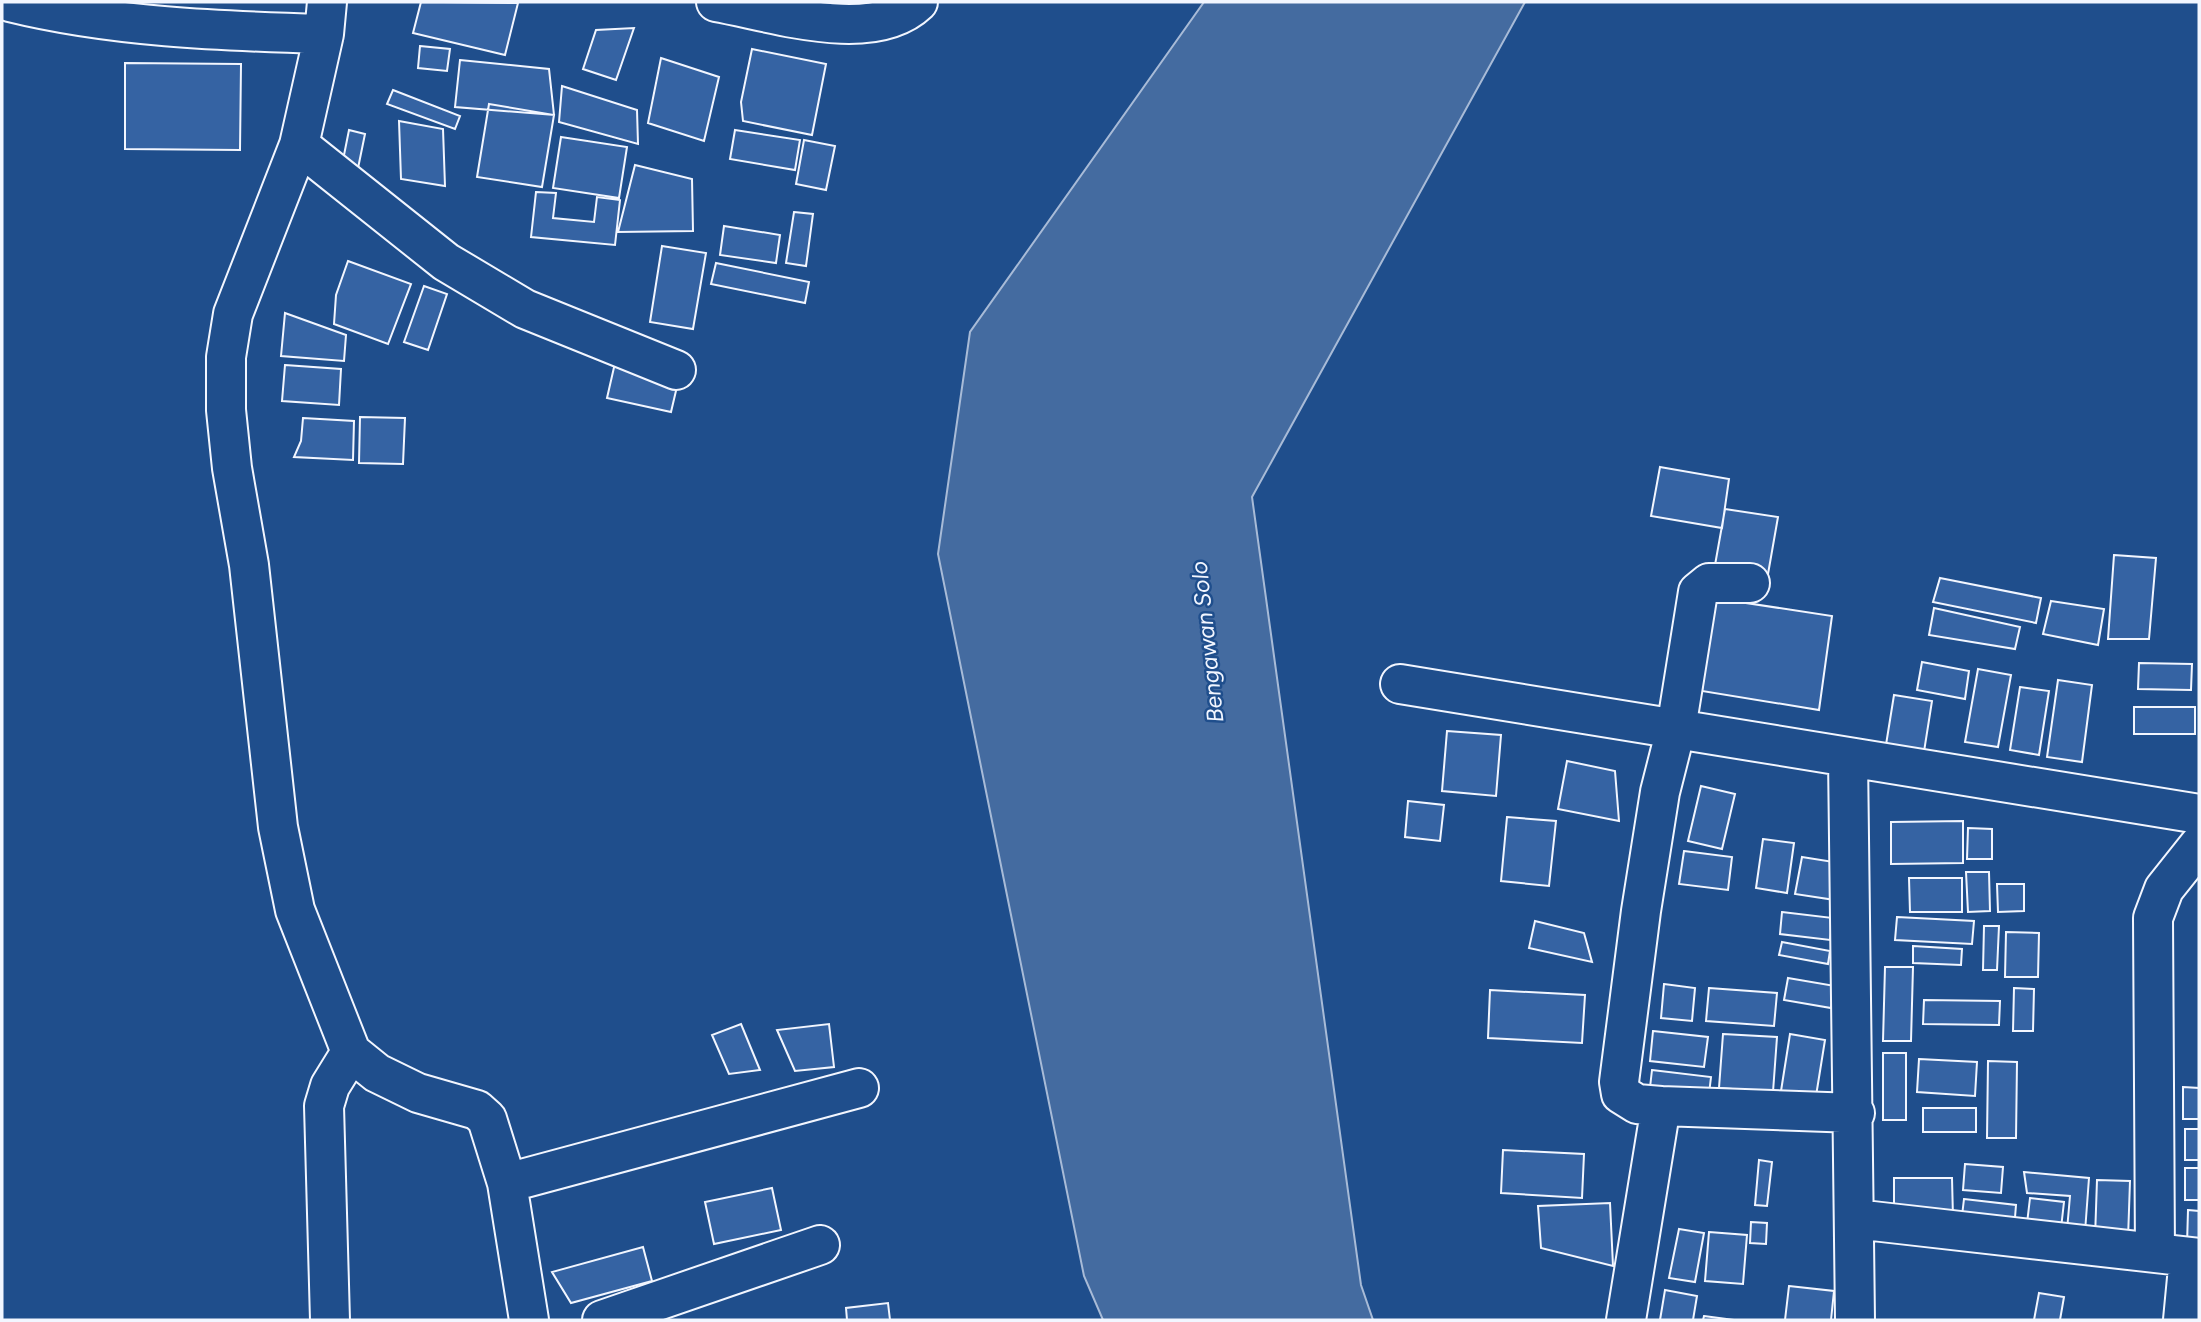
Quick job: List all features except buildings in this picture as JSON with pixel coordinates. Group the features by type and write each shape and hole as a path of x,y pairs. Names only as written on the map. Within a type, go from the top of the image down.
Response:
{"street":[{"path":"10,2 103,18 227,31 325,18 299,145 233,314 226,357 226,410 232,468 249,565 278,827 286,872 312,958 351,1052 377,1073 418,1093 477,1110 484,1115 507,1183 528,1320"},
{"path":"716,2 843,24 889,21 907,12 918,2"},
{"path":"299,145 446,262 525,309 676,370"},
{"path":"1750,583 1709,583 1698,592 1676,729 1660,792 1640,911 1619,1076 1621,1094 1637,1104 1661,1106 1855,1113"},
{"path":"1400,684 2199,814"},
{"path":"1848,758 1855,1113 1855,1320"},
{"path":"2183,1320 2181,1256 2153,918 2164,889 2199,845"},
{"path":"330,1320 324,1106 330,1086 351,1052"},
{"path":"507,1183 859,1088"},
{"path":"1626,1320 1647,1210 1661,1106"},
{"path":"1855,1219 2181,1256"},
{"path":"602,1320 821,1245"}],"water":[{"name":"Bengawan Solo","path":"1204,2 1525,2 1252,497 1361,1285 1373,1320 1103,1320 1084,1276 938,554 970,332"}]}
